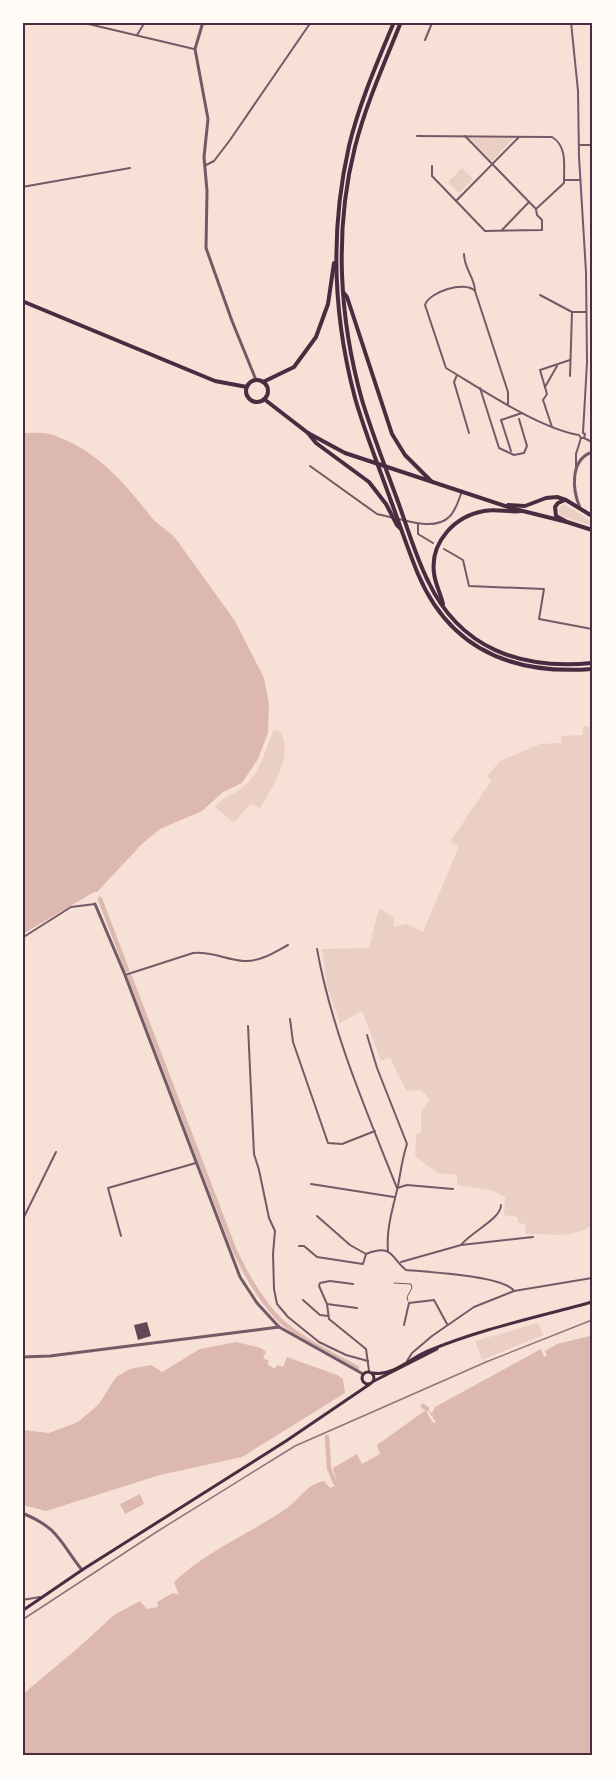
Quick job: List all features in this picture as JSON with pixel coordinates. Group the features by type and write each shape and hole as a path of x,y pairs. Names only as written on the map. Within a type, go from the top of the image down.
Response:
{"main road":[{"path":"394,22 359,111 349,145 338,210 335,260 337,299 345,354 357,405 412,559 423,586 440,613 465,639 485,652 509,663 533,668 570,671 592,669"},
{"path":"401,22 373,89 352,163 343,225 343,291 353,364 365,410 428,582 444,608 456,622 476,640 508,656 545,664 592,663"},
{"path":"263,382 268,392 264,399 259,402 251,400 247,395 247,387 251,382 263,382 294,367 316,337 326,311 335,260"},
{"path":"343,291 347,297 392,434 410,462 431,481"},
{"path":"24,303 215,381 247,387"},
{"path":"264,399 308,433 345,453 521,511 567,522"},
{"path":"308,433 316,443 356,471 378,493 402,530"},
{"path":"507,505 527,506 549,497 566,500 592,516"},
{"path":"566,500 558,503 555,512 559,519 592,530"},
{"path":"444,608 433,565 435,551 445,534 460,521 483,511 521,511"},
{"path":"360,1390 363,1374 369,1371 385,1373 407,1361 473,1335 592,1302"},
{"path":"24,1610 369,1384 444,1346"},
{"path":"373,1373 374,1381"},
{"path":"363,1381 369,1384"}],"street":[{"path":"80,22 195,49"},
{"path":"137,35 145,22"},
{"path":"203,22 195,49 207,119 204,157 206,165 206,248 256,381"},
{"path":"206,165 214,161 230,140 311,22"},
{"path":"425,40 432,23 436,22"},
{"path":"571,22 578,91 587,362 583,433 585,434 576,454 575,493 580,509"},
{"path":"417,136 546,136 556,139 564,153 564,183 536,209"},
{"path":"432,166 432,176 485,231 542,230 542,220 537,215 536,209 465,136"},
{"path":"456,201 520,136"},
{"path":"579,145 592,145"},
{"path":"22,187 130,168"},
{"path":"564,180 580,180"},
{"path":"501,231 529,202"},
{"path":"464,254 464,263 474,282 508,392 508,404"},
{"path":"475,291 463,285 432,295 427,299 425,305 446,368 524,413 552,427 592,442"},
{"path":"540,295 572,312 586,312"},
{"path":"570,376 572,312"},
{"path":"552,427 543,400 547,394 540,370 570,360"},
{"path":"545,387 558,364"},
{"path":"457,375 454,382 469,433"},
{"path":"480,388 499,448 514,455 524,453 527,446 519,419"},
{"path":"511,451 501,420 524,413"},
{"path":"576,467 584,457 592,452"},
{"path":"310,466 377,514 418,524 438,522 449,517 462,491"},
{"path":"418,524 418,534 433,543"},
{"path":"444,549 463,560 469,586 544,589 539,619 592,629"},
{"path":"22,938 71,907 95,904 125,975 240,1277 257,1303 279,1327 363,1374"},
{"path":"125,975 194,953 201,952 240,960 254,960 288,945"},
{"path":"317,949 323,986 335,1027 397,1188"},
{"path":"290,1019 293,1042 328,1143 342,1144 375,1131"},
{"path":"248,1026 254,1154 269,1218 275,1231 273,1254 277,1304 283,1312 319,1342 346,1355 368,1361"},
{"path":"367,1035 377,1068 407,1144 400,1164 394,1197 387,1238 388,1252"},
{"path":"22,1221 56,1152"},
{"path":"121,1236 108,1188 197,1163"},
{"path":"311,1184 394,1197"},
{"path":"397,1188 407,1185 453,1189"},
{"path":"461,1245 468,1236 495,1217 501,1211 501,1205"},
{"path":"317,1216 350,1245 366,1254 377,1251 388,1252 394,1255 406,1270 494,1280 511,1287 514,1291"},
{"path":"400,1263 410,1258 461,1245 533,1237"},
{"path":"299,1246 304,1246 317,1257 363,1264 366,1254"},
{"path":"407,1361 412,1353 447,1324 474,1307 514,1291 592,1278"},
{"path":"353,1284 330,1281 320,1283 319,1286 327,1304 328,1316 333,1324 363,1345 367,1352 369,1371"},
{"path":"303,1300 320,1315 328,1316"},
{"path":"404,1325 409,1303 434,1300 447,1324"},
{"path":"327,1304 357,1308"},
{"path":"22,1358 279,1327"},
{"path":"22,1513 43,1522 52,1529 82,1570"},
{"path":"24,1610 23,1600 44,1597"}],"lane":[{"path":"394,1283 411,1284 412,1288 407,1297 409,1303"}],"shaded area":[{"path":"469,138 514,138 492,161"},
{"path":"462,168 473,179 459,193 448,182"},
{"path":"23,433 50,434 81,448 108,468 154,520 176,539 235,621 264,678 269,704 268,733 258,759 242,783 223,792 202,811 160,829 142,844 97,892 23,934"},
{"path":"564,504 592,521 592,526 560,516 558,509"},
{"path":"583,726 592,727 592,1225 567,1234 526,1234 525,1224 519,1223 517,1217 504,1215 505,1197 494,1191 457,1185 457,1175 438,1173 415,1156 416,1134 421,1132 421,1112 430,1099 421,1090 407,1091 390,1057 381,1061 362,1011 340,1023 327,986 322,949 369,948 379,908 395,918 393,927 407,924 423,932 459,846 450,842 491,781 487,776 500,761 540,744 561,743 561,736 583,735"},
{"path":"273,731 280,731 285,750 276,781 260,808 250,804 234,823 215,807 242,788 253,776"},
{"path":"538,1323 543,1335 482,1360 475,1341"},
{"path":"590,1336 592,1341 592,1755 23,1755 23,1694 114,1615 140,1601 147,1609 158,1607 157,1602 173,1593 179,1595 174,1582 214,1551 287,1508 313,1485 324,1481 330,1488 335,1486 336,1478 333,1468 357,1454 362,1464 380,1454 377,1445 423,1412 426,1411 433,1423 436,1422 427,1409 436,1417 432,1413 435,1407 541,1349 544,1357 547,1356 545,1351 557,1344"},
{"path":"236,1342 261,1348 266,1352 263,1358 269,1361 267,1364 275,1369 277,1365 283,1367 287,1357 337,1375 343,1379 345,1393 242,1457 160,1475 46,1511 23,1505 23,1430 49,1433 78,1422 99,1404 116,1377 130,1369 151,1365 162,1372 200,1349"},
{"path":"140,1494 144,1504 125,1514 120,1504"}],"building":[{"path":"147,1322 151,1336 138,1340 134,1325"}],"waterway":[{"path":"100,899 127,970"},
{"path":"130,977 234,1249 249,1278 267,1306 282,1322 309,1341 357,1368"},
{"path":"423,1406 427,1409"},
{"path":"327,1437 329,1468 335,1483"}],"railway":[{"path":"22,1620 158,1531 295,1446 486,1362 592,1320"}]}
